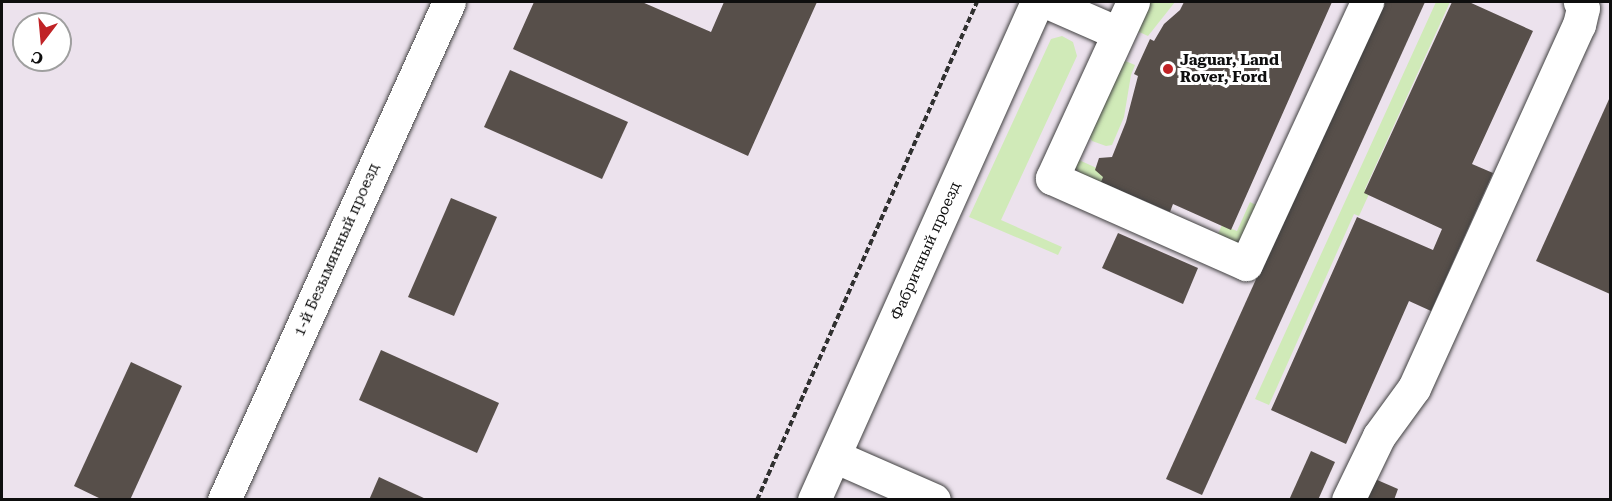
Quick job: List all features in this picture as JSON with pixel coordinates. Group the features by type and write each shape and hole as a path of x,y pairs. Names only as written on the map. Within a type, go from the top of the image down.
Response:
{"street":[{"name":"1-й Безымянный проезд","path":"224,500 449,2"},
{"name":"Фабричный проезд","path":"814,500 1037,2"},
{"path":"1047,2 1118,33"},
{"path":"1133,2 1052,178 1246,264 1367,2"},
{"path":"1348,500 1379,436 1414,388 1579,25 1583,8 1580,2"},
{"path":"834,456 934,500"}],"path":[{"path":"757,500 977,2"}],"shaded area":[{"path":"2,2 1610,2 1610,499 2,499"}],"green space":[{"path":"1150,2 1175,2 1148,36 1137,31"},
{"path":"1436,2 1450,2 1365,189 1370,192 1359,216 1354,214 1269,405 1255,399"},
{"path":"1062,36 1073,42 1077,56 1001,220 1062,247 1058,255 969,217 1051,39"},
{"path":"1123,60 1135,65 1131,75 1124,117 1112,145 1106,146 1092,141 1089,136"},
{"path":"1079,160 1101,170 1114,180 1108,194 1078,174 1079,171 1075,169"},
{"path":"1250,202 1258,206 1239,244 1216,238 1222,225 1237,231"}],"building":[{"path":"534,2 642,2 711,32 724,2 817,2 748,156 513,49"},
{"path":"1184,2 1332,2 1231,230 1173,204 1170,212 1101,182 1103,177 1095,170 1099,158 1112,157 1126,122 1138,76 1134,74 1150,39 1154,41 1164,24 1180,10"},
{"path":"1381,2 1425,2 1202,495 1166,479"},
{"path":"1452,2 1469,2 1533,31 1472,164 1493,173 1431,311 1409,301 1346,444 1271,410 1357,217 1433,250 1442,229 1364,193"},
{"path":"510,70 628,122 602,179 484,127"},
{"path":"1610,97 1610,294 1536,261"},
{"path":"451,198 497,217 454,316 408,297"},
{"path":"1118,233 1198,268 1183,304 1102,268"},
{"path":"381,350 499,403 477,453 359,400"},
{"path":"131,362 182,386 130,500 103,500 74,486"},
{"path":"1311,451 1335,462 1318,500 1289,500"},
{"path":"379,477 428,500 369,500"},
{"path":"1375,479 1398,489 1394,500 1365,500"}],"place":[{"name":"Jaguar, Land Rover, Ford","path":"1168,69"}]}
